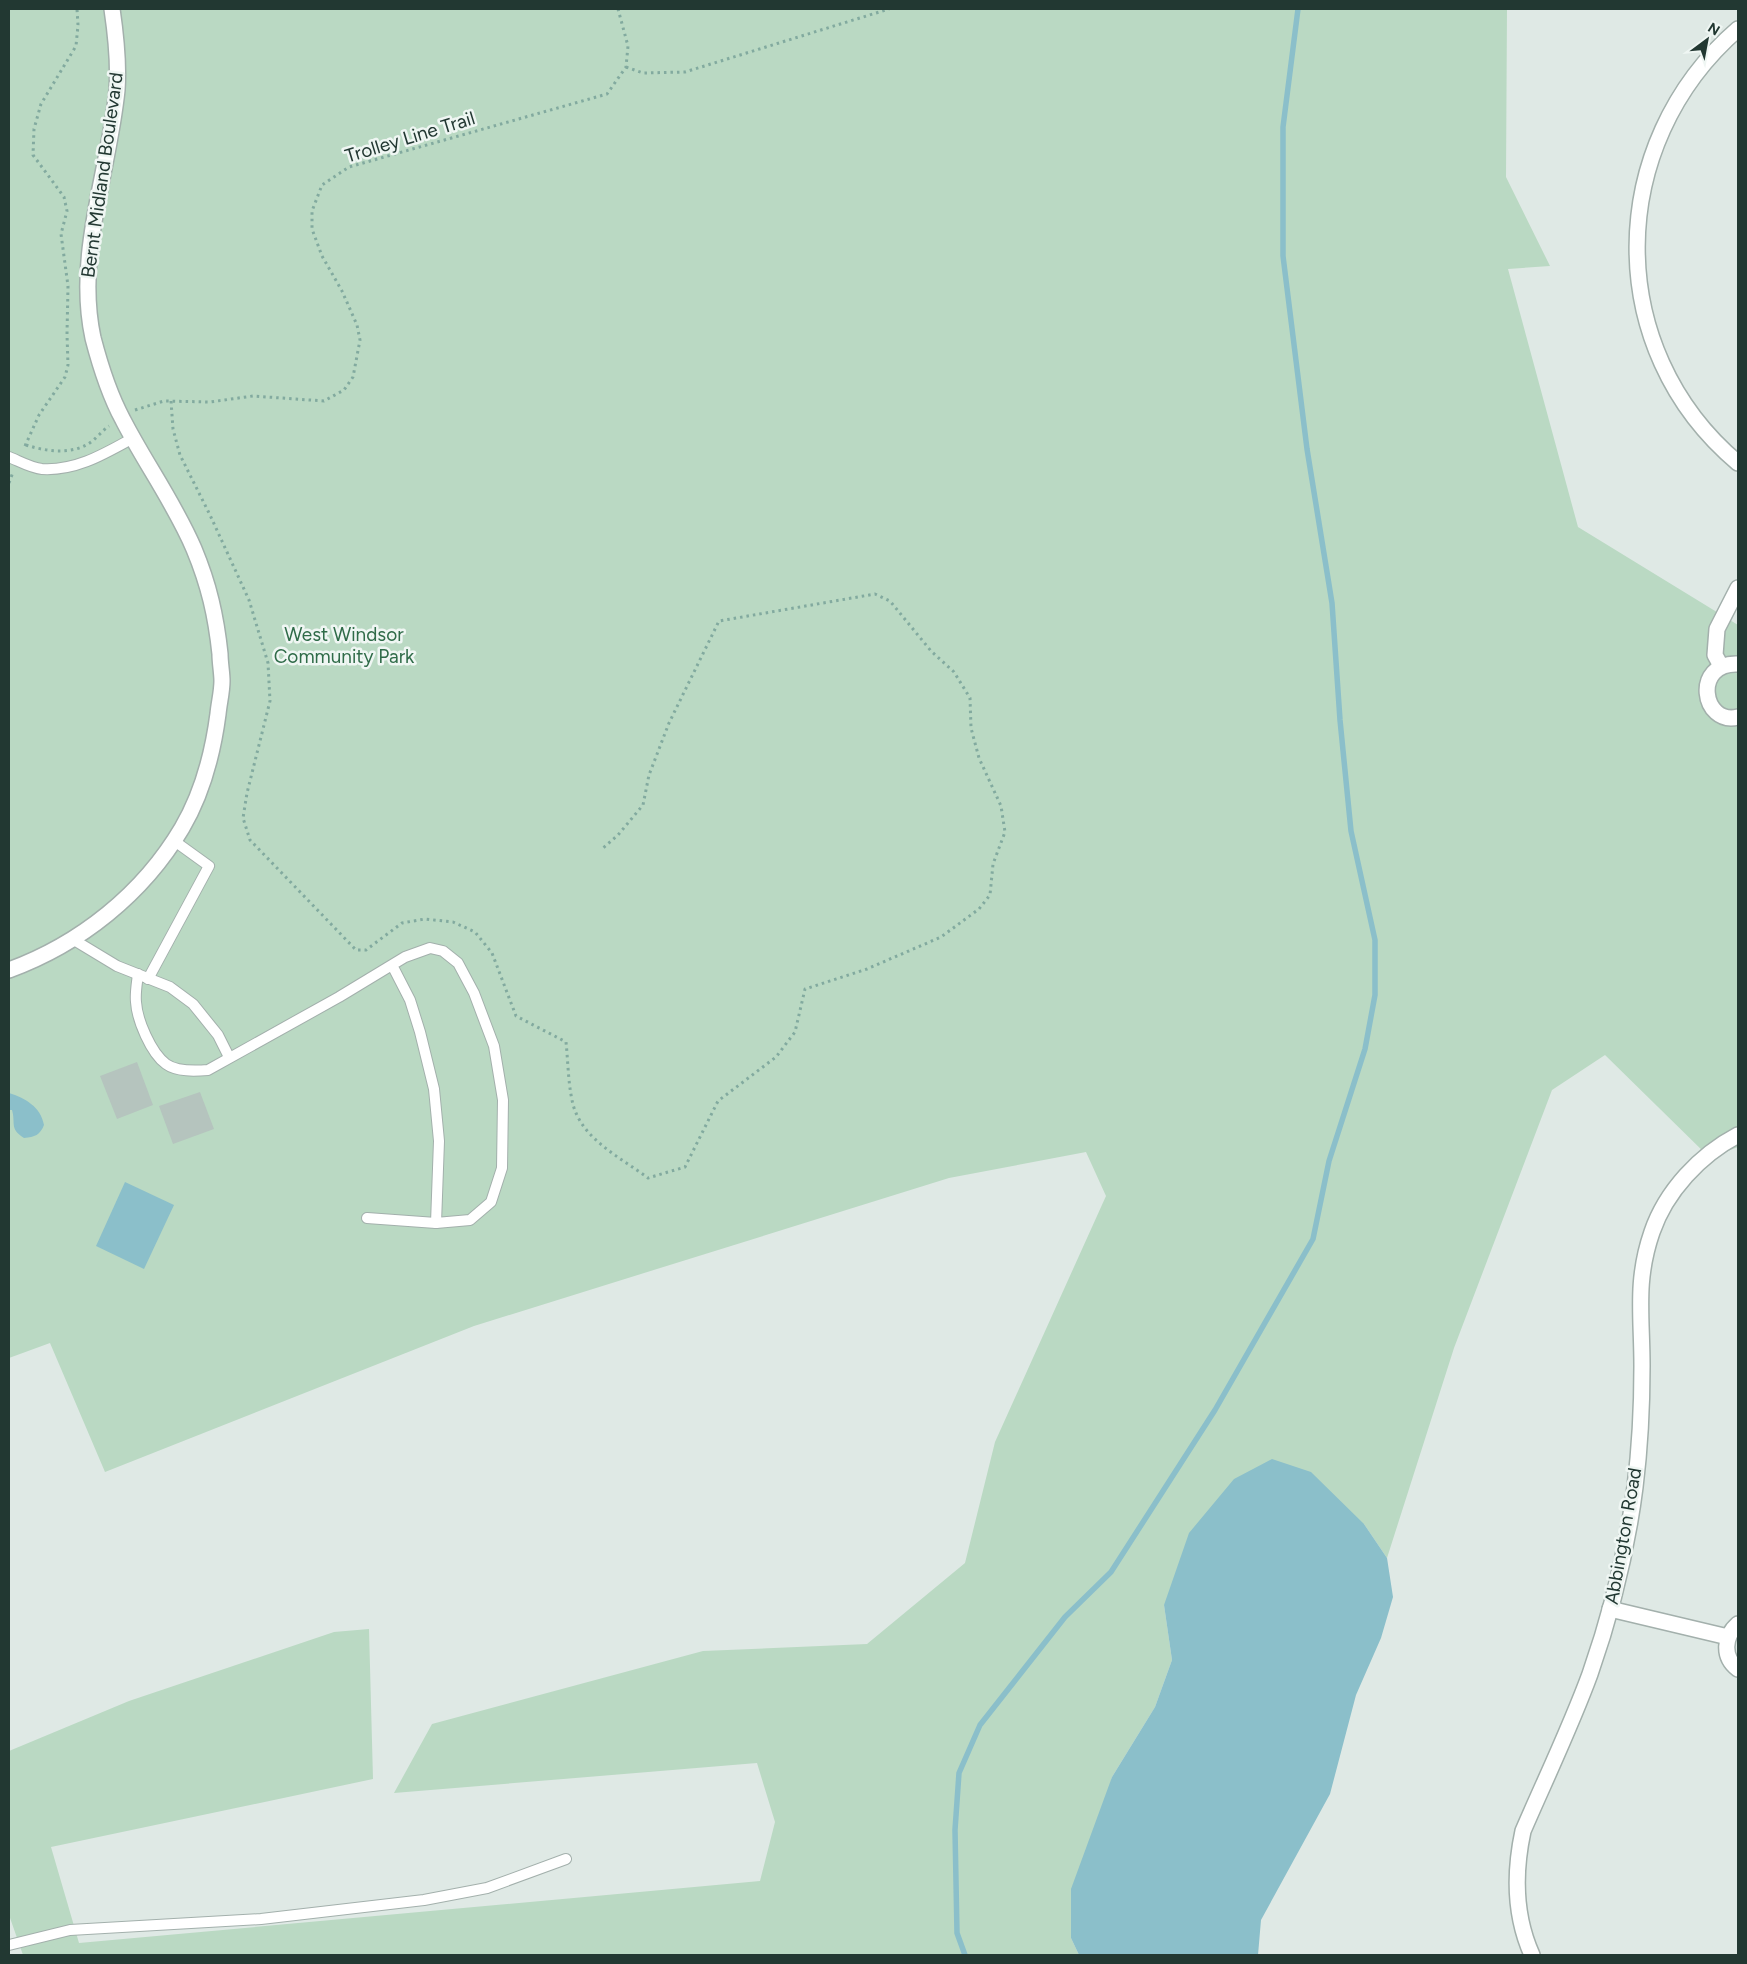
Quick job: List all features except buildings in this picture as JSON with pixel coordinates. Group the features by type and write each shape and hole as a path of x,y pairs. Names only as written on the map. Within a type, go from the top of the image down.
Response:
{"street":[{"name":"Bernt Midland Boulevard","path":"9,970 74,940 116,908 154,866 182,827 203,782 216,733 222,681 211,596 193,547 170,502 121,418 93,337 87,286 96,207 117,90 118,44 112,9"},
{"path":"1738,30 1720,45 1698,68 1662,127 1647,170 1640,198 1637,233 1638,268 1642,302 1651,336 1664,368 1681,398 1701,426 1738,463"},
{"path":"1721,666 1715,655 1718,629 1738,588"},
{"path":"1738,664 1721,666 1714,672 1708,682 1706,692 1712,708 1722,715 1738,717"},
{"name":"Abbington Road","path":"1532,1955 1519,1914 1516,1885 1518,1856 1523,1831 1590,1675 1610,1609 1625,1547 1635,1487 1641,1426 1640,1284 1644,1258 1653,1230 1667,1200 1703,1158 1738,1135"},
{"path":"1610,1609 1728,1637"},
{"path":"1738,1624 1728,1637 1726,1649 1732,1663 1738,1669"}],"lane":[{"path":"9,457 40,469 70,467 104,454 133,438"},
{"path":"148,979 208,866 173,840"},
{"path":"74,940 118,966 170,988 193,1004 218,1035 228,1057"},
{"path":"138,974 136,1003 141,1027 154,1050 167,1065 190,1071 208,1070 228,1057 339,997 405,957 430,948 443,951 458,963 474,993 494,1046 503,1100 502,1168 491,1202 470,1220 436,1223 367,1218"},
{"path":"392,965 410,1000 434,1089 439,1141 436,1223"},
{"path":"9,1945 70,1930 261,1919 424,1900 487,1888 566,1859"}],"path":[{"name":"Trolley Line Trail","path":"77,9 76,46 41,104 34,129 33,155 64,197 67,211 61,234 68,286 68,365 65,377 39,415 26,444 43,451 67,450 88,444 107,427 138,408 164,401 210,402 253,396 324,401 344,390 353,377 360,340 357,325 342,291 322,256 312,229 312,211 322,184 349,167 607,94 626,67"},
{"path":"618,9 628,46 626,67 643,73 685,72 889,9"},
{"path":"171,401 172,429 180,455 249,600 268,663 270,701 247,792 243,818 250,840 356,950 366,950 402,923 425,919 453,922 475,932 492,953 516,1016 566,1042 572,1101 578,1119 592,1136 648,1178 685,1167 718,1101 776,1057 795,1032 805,989 867,969 940,937 979,909 990,895 993,864 1005,832 1000,806 979,758 971,728 970,698 954,672 931,651 890,601 875,594 719,621 669,723 649,776 643,805 618,835 602,849"}],"green space":[{"name":"West Windsor Community Park","path":"9,9 1507,9 1506,177 1550,266 1508,269 1578,527 1738,625 1738,1147 1710,1158 1605,1055 1552,1090 1454,1348 1387,1558 1364,1524 1164,1605 1172,1660 1155,1707 1112,1777 1071,1938 1079,1955 23,1955 9,1915 9,1751 129,1701 334,1632 369,1629 373,1779 51,1847 79,1943 760,1881 775,1822 757,1763 394,1793 432,1724 703,1651 867,1644 965,1563 995,1442 1106,1196 1086,1152 949,1178 474,1326 105,1472 50,1343 9,1358"}],"water":[{"path":"9,1093 31,1104 40,1113 44,1125 37,1135 24,1138 16,1131 12,1110 9,1110"},
{"path":"125,1182 174,1205 144,1269 96,1246"},
{"path":"1272,1459 1311,1472 1364,1524 1387,1558 1393,1597 1381,1638 1356,1695 1330,1794 1261,1920 1258,1955 1079,1955 1071,1938 1071,1889 1112,1777 1155,1707 1172,1660 1164,1605 1189,1533 1234,1479"}],"waterway":[{"path":"965,1955 957,1933 955,1830 959,1773 980,1725 1065,1617 1111,1572 1215,1410 1313,1239 1329,1161 1365,1049 1375,995 1375,940 1351,831 1340,720 1332,603 1307,449 1283,256 1283,127 1298,9"}]}
